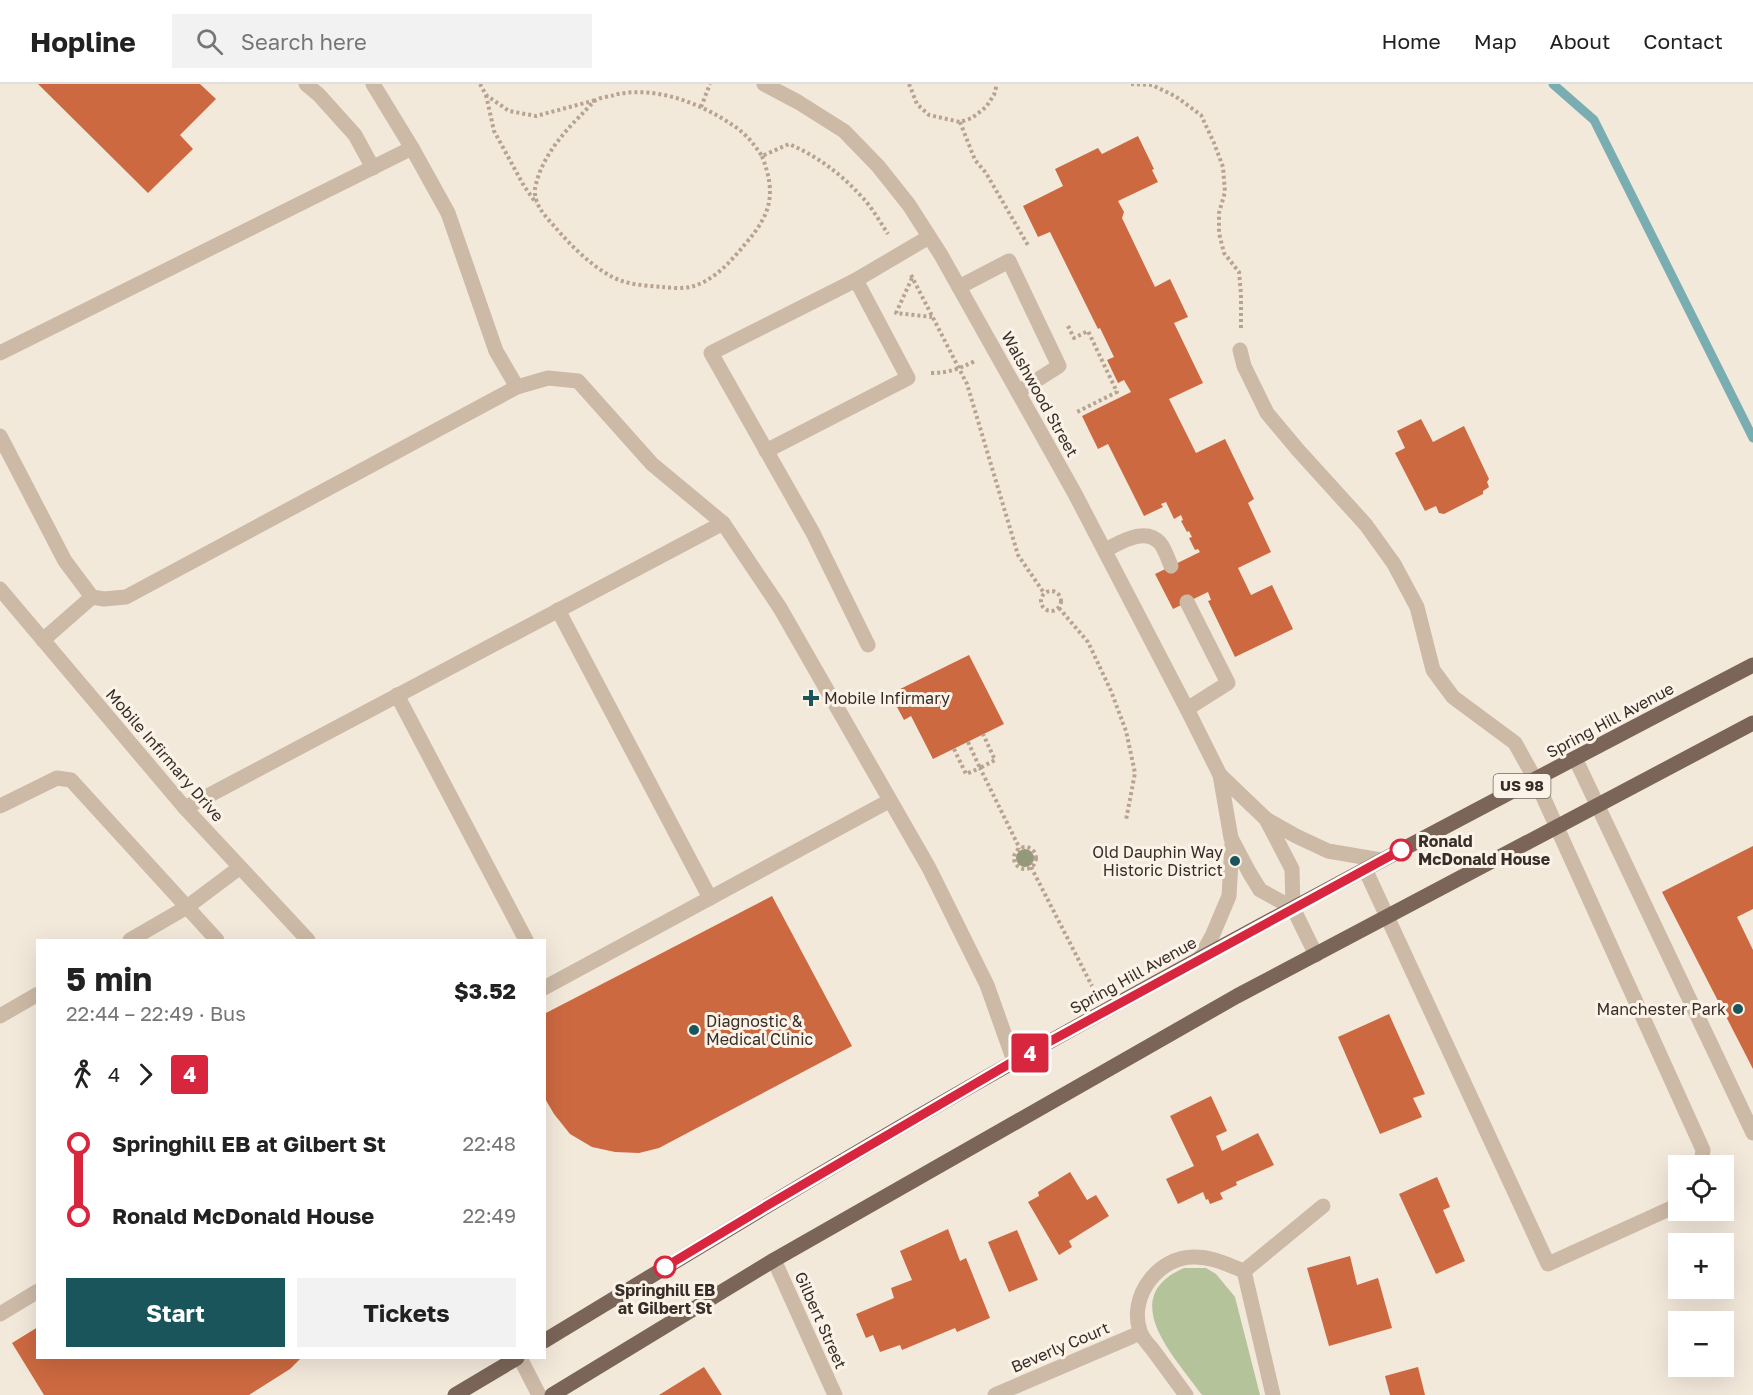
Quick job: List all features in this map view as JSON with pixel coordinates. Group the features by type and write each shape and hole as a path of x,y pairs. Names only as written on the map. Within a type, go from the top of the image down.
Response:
{"main road":[{"name":"Spring Hill Avenue","path":"546,1340 763,1208 1014,1061 1381,860 1753,665"},
{"path":"552,1395 774,1260 1237,996 1753,723"},
{"path":"455,1395 516,1359"}],"street":[{"path":"306,84 319,95 354,135 372,168"},
{"path":"372,84 412,148 448,213 496,351 518,387"},
{"name":"Walshwood Street","path":"764,84 844,131 878,166 909,205 959,287 1074,492 1220,775 1232,838 1229,896 1200,958"},
{"path":"0,353 412,148"},
{"path":"868,645 813,533 711,353 856,280 929,237"},
{"path":"959,287 1009,261 1059,366 1018,392"},
{"path":"766,451 908,378 856,280"},
{"path":"1240,350 1244,366 1267,413 1366,525 1394,564 1417,607 1433,670 1453,697 1515,743 1557,826 1703,1150 1702,1155"},
{"path":"0,436 65,561 92,597 104,599 126,597 518,387 548,378 578,381 652,464 723,523 780,608 929,868 987,985 1014,1061"},
{"path":"185,808 723,523"},
{"path":"1105,550 1134,536 1149,537 1160,543 1171,566"},
{"name":"Mobile Infirmary Drive","path":"0,589 185,808 307,939"},
{"path":"43,640 92,597"},
{"path":"1187,602 1228,683 1187,709"},
{"path":"558,610 710,898"},
{"path":"397,695 525,939"},
{"path":"1575,758 1753,1133"},
{"name":"Walshwood Street","path":"1220,775 1266,819 1296,837 1328,851 1381,860"},
{"path":"0,806 57,778 71,780 216,939"},
{"path":"546,983 889,801"},
{"name":"Walshwood Street","path":"1266,819 1292,869 1293,908 1316,955"},
{"name":"Walshwood Street","path":"1232,838 1260,890 1293,908"},
{"path":"132,939 187,907 239,868"},
{"path":"1365,869 1548,1264 1668,1209"},
{"path":"0,1016 36,995"},
{"path":"1244,1271 1323,1206"},
{"path":"1186,1395 1140,1333 1136,1314 1141,1294 1152,1276 1175,1261 1193,1257 1211,1258 1244,1271"},
{"name":"Gilbert Street","path":"774,1260 835,1395"},
{"path":"1244,1271 1273,1395"},
{"path":"0,1314 36,1292"},
{"name":"Beverly Court","path":"995,1395 1140,1333"},
{"path":"519,1359 539,1395"}],"path":[{"path":"480,84 486,95 494,131 524,186 564,238 591,264 621,281 649,286 692,287 709,279 724,267 755,233 767,213 768,174 762,156 749,139 734,126 692,103 640,92 621,93 536,116 509,111 486,95"},
{"path":"701,107 710,84"},
{"path":"909,84 917,104 929,115 960,122 972,118 986,107 994,95 997,84"},
{"path":"1131,84 1152,85 1175,96 1201,115 1214,143 1222,167 1225,192 1219,213 1219,234 1224,253 1239,272 1240,350"},
{"path":"537,203 534,189 540,169 566,130 597,100"},
{"path":"762,156 789,144 833,169 863,197 889,234 967,384 1018,555 1044,593"},
{"path":"912,278 896,312 933,318"},
{"path":"1057,592 1062,602 1059,608 1053,612 1044,608 1041,602 1044,593 1057,592"},
{"path":"1059,608 1088,642 1111,691 1126,731 1135,773 1126,820"},
{"path":"954,749 966,774 995,760 982,734"},
{"path":"968,742 1020,849"},
{"path":"1030,848 1035,854 1035,861 1031,867 1024,869 1015,864 1015,853 1020,849 1030,848"},
{"path":"1031,867 1092,986"}],"green space":[{"path":"1184,1268 1206,1268 1216,1274 1235,1297 1260,1395 1202,1395 1167,1346 1157,1329 1153,1312 1154,1295 1164,1281"}],"building":[{"path":"38,84 200,84 216,99 180,135 193,149 148,193"},
{"path":"1138,136 1158,182 1118,201 1124,212 1122,218 1155,287 1170,279 1188,317 1174,323 1203,383 1169,399 1196,453 1225,439 1254,499 1248,503 1271,552 1238,568 1251,595 1272,585 1293,629 1235,657 1208,601 1211,600 1208,592 1173,609 1155,574 1200,552 1198,549 1195,550 1189,538 1192,537 1181,521 1183,520 1181,515 1174,519 1166,502 1161,504 1163,507 1144,516 1108,444 1098,449 1082,416 1131,392 1124,380 1118,383 1107,360 1114,357 1050,232 1038,237 1023,206 1063,186 1055,169 1098,148 1102,154"},
{"path":"1421,419 1433,442 1464,426 1489,479 1487,482 1489,487 1483,491 1483,494 1444,514 1439,513 1436,506 1425,511 1395,453 1405,448 1397,431"},
{"path":"969,655 1004,724 933,759 911,716 904,720 890,694"},
{"name":"Manchester Park","path":"1753,846 1753,909 1737,917 1753,950 1753,1069 1662,892"},
{"name":"Diagnostic & Medical Clinic","path":"772,896 852,1046 659,1148 639,1153 615,1152 592,1147 570,1134 546,1100 546,1013"},
{"path":"1389,1014 1425,1094 1413,1098 1422,1117 1380,1134 1338,1037"},
{"path":"1211,1096 1227,1131 1216,1136 1222,1151 1258,1133 1274,1165 1236,1182 1237,1185 1220,1193 1223,1199 1210,1204 1203,1192 1178,1204 1166,1179 1194,1166 1170,1116"},
{"path":"1070,1172 1087,1200 1096,1195 1109,1216 1069,1241 1072,1247 1059,1255 1028,1202 1039,1196 1038,1192"},
{"path":"1437,1177 1450,1207 1443,1210 1465,1261 1436,1274 1399,1194"},
{"path":"948,1229 960,1261 966,1258 990,1318 957,1332 955,1328 902,1350 900,1345 880,1352 873,1335 866,1338 856,1314 894,1298 891,1288 912,1280 900,1251"},
{"path":"1017,1230 1038,1280 1009,1292 988,1242"},
{"path":"1350,1256 1357,1285 1378,1278 1392,1328 1329,1346 1307,1268"},
{"path":"36,1328 36,1359 300,1359 290,1369 249,1395 44,1395 12,1343"},
{"path":"704,1367 722,1395 659,1395"},
{"path":"1418,1367 1425,1395 1390,1395 1385,1376"}],"waterway":[{"path":"1553,84 1594,120 1753,438"}],"bus line":[{"name":"4","path":"665,1267 1014,1061 1401,850"}],"place":[{"name":"Mobile Infirmary","path":"811,698"},
{"name":"Ronald McDonald House","path":"1401,850"},
{"name":"Old Dauphin Way Historic District","path":"1235,861"},
{"name":"Manchester Park","path":"1738,1009"},
{"name":"Diagnostic & Medical Clinic","path":"694,1030"},
{"name":"Springhill EB at Gilbert St","path":"665,1267"}]}
